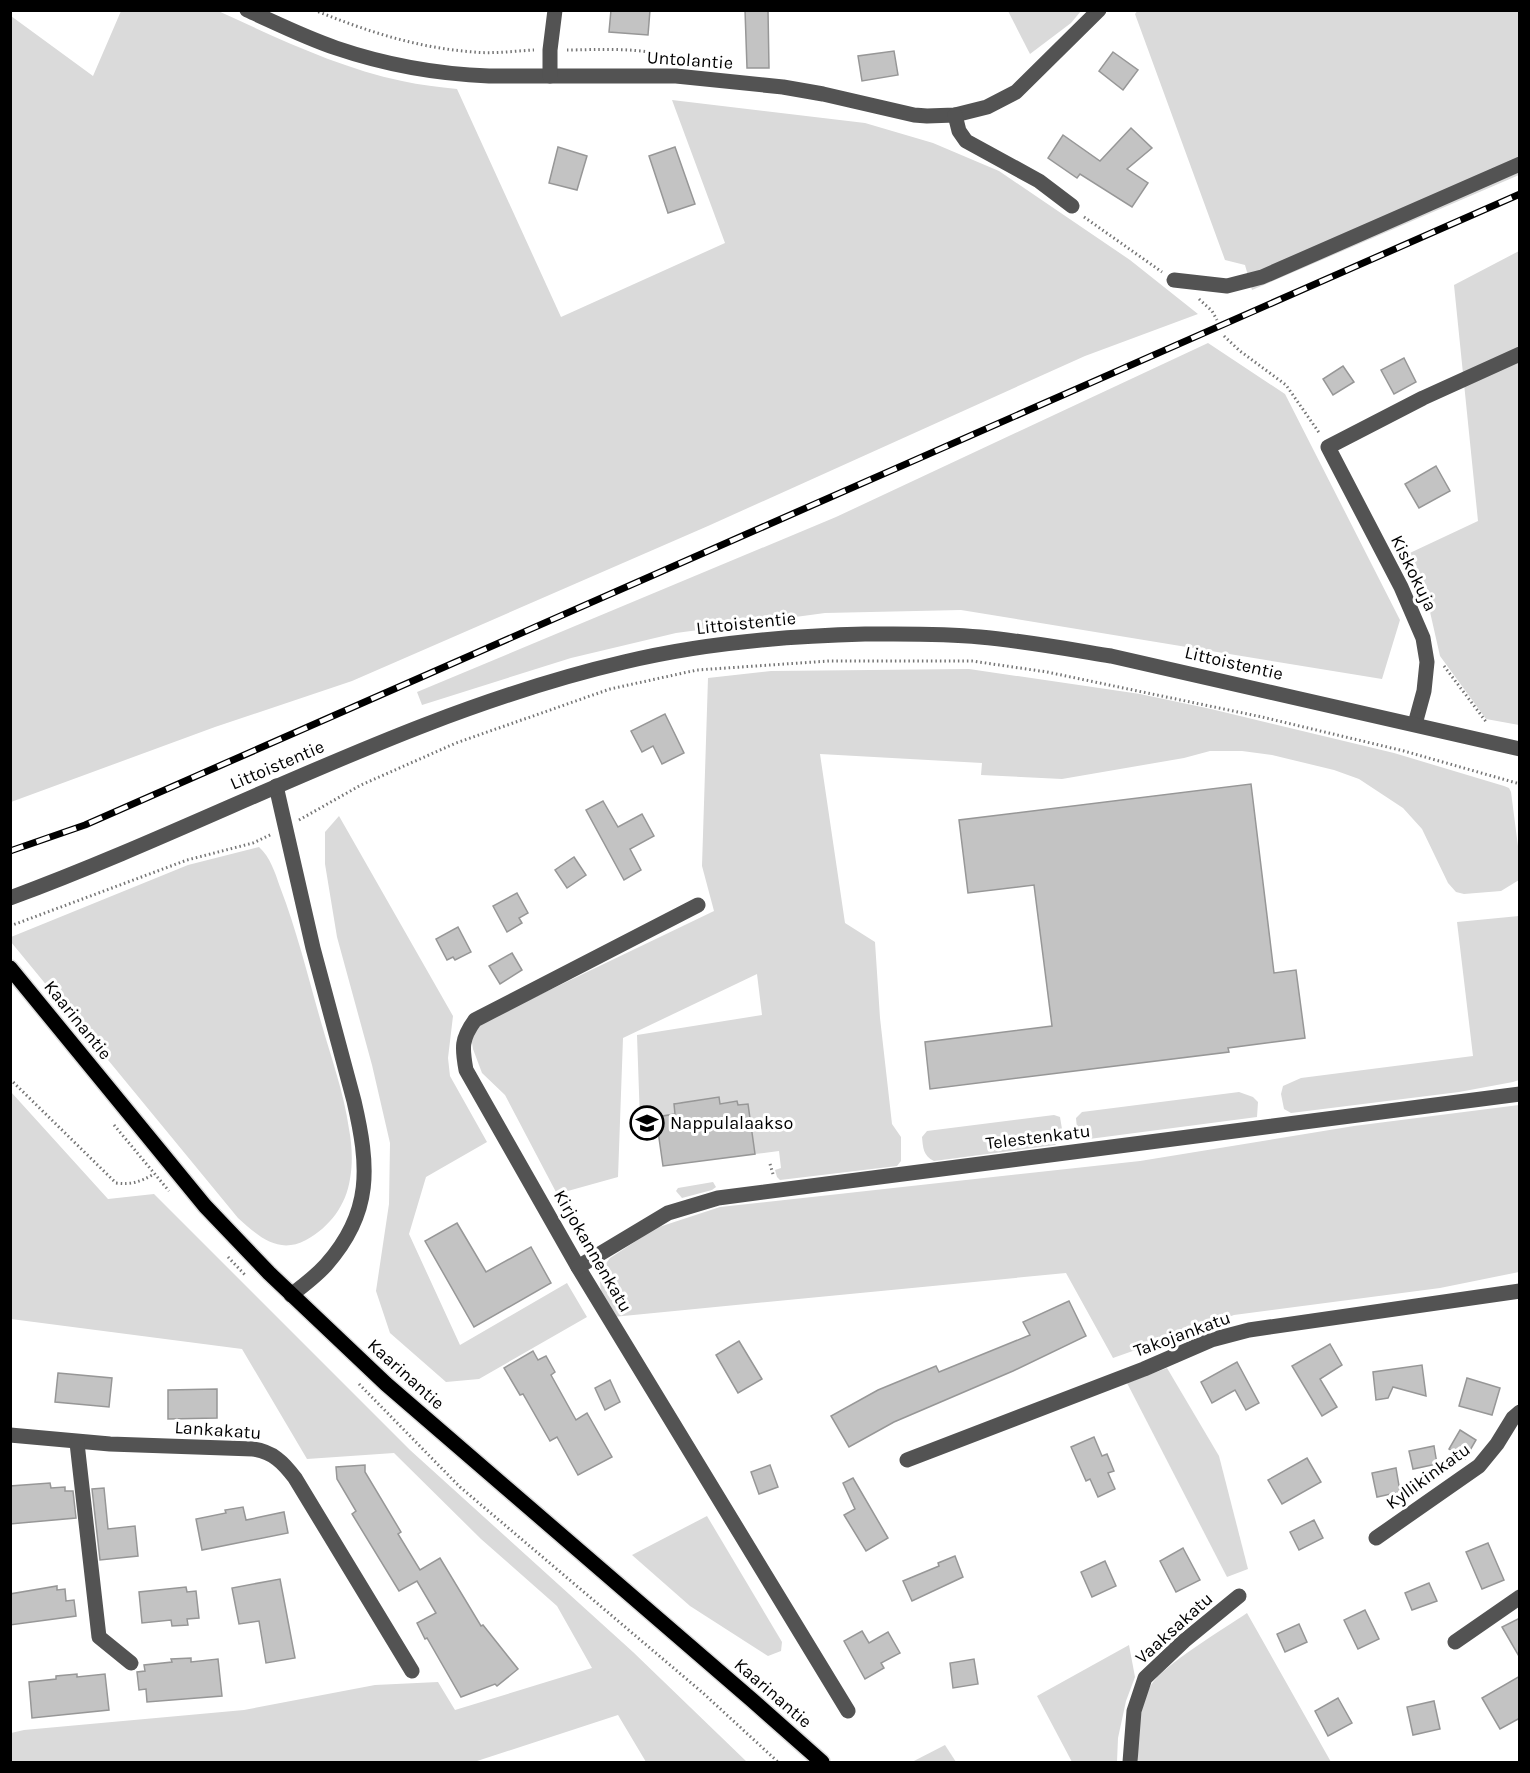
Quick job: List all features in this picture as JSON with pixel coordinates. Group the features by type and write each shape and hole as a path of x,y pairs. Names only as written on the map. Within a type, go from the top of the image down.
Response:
{"main road":[{"name":"Kaarinantie","path":"11,969 205,1206 291,1295 386,1384 822,1762"}],"street":[{"name":"Untolantie","path":"247,10 334,47 407,68 460,75 676,76 813,92 914,115 941,117 987,107 1016,92 1099,10"},
{"path":"550,76 550,50 555,10"},
{"path":"955,115 959,130 966,141 1039,181 1072,206"},
{"path":"1174,280 1227,286 1262,277 1520,164"},
{"path":"1328,447 1423,398 1520,354"},
{"name":"Kiskokuja","path":"1328,447 1401,587 1423,638 1427,662 1424,691 1415,724"},
{"name":"Littoistentie","path":"10,898 133,849 404,733 573,675 635,659 753,640 824,635 936,634 1047,645 1111,656 1520,749"},
{"path":"276,786 313,948 360,1126 365,1172 363,1199 351,1231 325,1266 291,1295"},
{"name":"Kirjokannenkatu","path":"698,905 475,1020 466,1032 462,1048 466,1070 578,1267 848,1711"},
{"name":"Telestenkatu","path":"578,1267 668,1213 718,1198 1520,1094"},
{"name":"Takojankatu","path":"907,1460 1144,1369 1210,1340 1249,1330 1520,1291"},
{"name":"Kyllikinkatu","path":"1376,1538 1479,1466 1497,1444 1513,1418 1520,1412"},
{"name":"Lankakatu","path":"10,1435 77,1443 241,1448 264,1451 274,1455 295,1478 412,1671"},
{"path":"77,1443 99,1636 131,1663"},
{"name":"Vaaksakatu","path":"1130,1762 1134,1711 1145,1678 1184,1641 1239,1596"},
{"path":"1455,1642 1520,1597"}],"path":[{"path":"314,10 366,31 442,49 476,52 643,51 662,54 675,63"},
{"path":"1072,206 1088,220 1174,280"},
{"path":"1197,298 1212,311 1217,320"},
{"path":"1224,336 1240,351 1286,385 1328,447"},
{"path":"10,926 187,860 253,843 285,828 361,785 456,743 609,689 697,670 829,661 972,661 1047,672 1274,719 1404,751 1520,784"},
{"path":"1443,665 1503,745"},
{"path":"10,1079 116,1183 127,1185 138,1183 154,1174 169,1191"},
{"path":"223,1251 246,1276"},
{"path":"354,1378 460,1487 702,1693 778,1762"}],"shaded area":[{"path":"216,10 308,51 355,68 409,82 457,89 561,317 725,243 672,100 865,123 933,143 999,171 1130,260 1198,314 1085,356 708,526 352,681 215,727 11,802 11,16 93,76 121,11"},
{"path":"1138,10 1519,11 1519,175 1252,290 1245,265 1225,260 1135,14"},
{"path":"1008,11 1081,11 1071,23 1030,54"},
{"path":"1519,251 1519,725 1486,719 1440,656 1428,603 1397,559 1478,521 1454,285"},
{"path":"1208,343 1285,394 1400,620 1382,679 961,610 825,613 676,633 571,658 422,705 417,692 836,517"},
{"path":"969,669 1140,694 1211,709 1394,753 1504,786 1511,792 1519,854 1519,880 1501,891 1464,894 1456,892 1448,883 1422,829 1403,808 1359,779 1334,770 1272,755 1242,751 1210,751 1184,758 1062,779 981,775 982,763 820,754 845,923 875,942 880,1018 892,1124 901,1137 901,1161 897,1166 780,1180 775,1170 781,1168 779,1151 755,1154 748,1104 738,1105 737,1101 720,1104 719,1097 710,1099 684,1113 683,1102 674,1103 675,1114 640,1121 637,1035 762,1015 757,974 623,1038 618,1177 557,1194 505,1095 482,1073 471,1036 481,1023 714,911 702,866 708,678 771,671"},
{"path":"339,816 453,1016 448,1058 450,1076 487,1142 426,1177 409,1234 460,1345 567,1283 587,1317 479,1379 446,1382 390,1333 376,1291 389,1204 390,1143 372,1065 337,937 325,864 325,832"},
{"path":"259,847 274,870 297,937 341,1089 351,1147 352,1166 348,1189 336,1214 315,1235 296,1244 286,1245 261,1237 238,1218 11,942 11,937 188,865"},
{"path":"1519,916 1519,1080 1459,1092 1291,1113 1284,1109 1281,1094 1283,1086 1301,1078 1473,1056 1457,922"},
{"path":"11,1092 108,1199 154,1194 410,1450 633,1652 747,1762 646,1762 618,1715 474,1762 11,1762 11,1733 24,1730 244,1710 375,1685 438,1682 455,1710 592,1668 557,1606 481,1539 394,1453 307,1459 242,1349 11,1319"},
{"path":"1239,1092 1253,1097 1258,1102 1257,1117 1089,1139 1082,1137 1077,1129 1076,1118 1082,1112"},
{"path":"1519,1105 1519,1272 1440,1288 1234,1315 1113,1358 1066,1273 613,1317 601,1295 601,1270 610,1258 656,1228 720,1207 1140,1161 1354,1126"},
{"path":"1054,1115 1060,1117 1062,1129 1061,1140 1055,1145 934,1161 928,1157 923,1148 922,1137 927,1131"},
{"path":"713,1182 716,1187 712,1190 682,1198 676,1191 678,1188"},
{"path":"1167,1368 1219,1456 1248,1569 1227,1577 1127,1383"},
{"path":"707,1516 782,1642 781,1651 768,1656 690,1606 632,1555"},
{"path":"1247,1613 1331,1762 1138,1762 1139,1723 1143,1703 1151,1685 1181,1657"},
{"path":"1129,1645 1135,1677 1126,1701 1118,1738 1117,1762 1072,1762 1037,1696"},
{"path":"945,1745 956,1762 912,1762"}],"building":[{"path":"611,10 650,10 648,35 609,32"},
{"path":"745,10 768,10 769,68 747,68"},
{"path":"894,51 898,75 862,81 858,56"},
{"path":"1113,52 1138,70 1123,90 1099,71"},
{"path":"1131,128 1152,148 1127,169 1148,183 1132,207 1080,174 1077,178 1048,158 1063,135 1100,161"},
{"path":"558,147 587,156 577,190 549,183"},
{"path":"675,147 695,204 668,213 649,156"},
{"path":"1404,358 1416,382 1394,394 1381,370"},
{"path":"1343,366 1354,382 1333,395 1323,379"},
{"path":"1436,466 1450,491 1419,508 1405,484"},
{"path":"665,714 684,753 662,764 653,746 642,752 631,731"},
{"path":"1251,784 1274,973 1296,970 1305,1038 1228,1048 1229,1052 930,1089 925,1042 1052,1026 1034,885 968,893 959,820"},
{"path":"603,801 618,827 642,814 654,836 630,849 641,870 624,880 586,810"},
{"path":"574,857 586,875 567,888 555,870"},
{"path":"517,893 528,913 519,918 522,923 507,932 493,906"},
{"path":"458,927 471,952 455,960 453,957 447,960 436,939"},
{"path":"512,953 522,970 500,984 489,966"},
{"path":"719,1097 720,1104 737,1101 738,1105 748,1104 755,1154 663,1166 656,1117 675,1114 674,1104"},
{"path":"457,1223 486,1272 531,1247 551,1283 474,1327 425,1241"},
{"path":"1069,1301 1086,1336 1013,1371 894,1422 849,1447 831,1416 878,1390 936,1366 939,1372 1030,1335 1023,1322"},
{"path":"739,1341 762,1379 738,1393 716,1355"},
{"path":"1330,1344 1342,1365 1320,1379 1337,1407 1322,1416 1292,1366"},
{"path":"533,1351 538,1360 546,1356 555,1372 551,1375 576,1420 587,1413 612,1457 578,1475 557,1437 550,1441 523,1394 520,1395 504,1368"},
{"path":"1237,1362 1259,1403 1246,1410 1235,1390 1212,1403 1201,1382"},
{"path":"1422,1365 1426,1396 1393,1387 1388,1398 1376,1400 1373,1372"},
{"path":"58,1373 112,1378 109,1407 55,1402"},
{"path":"1467,1378 1500,1388 1492,1415 1459,1406"},
{"path":"610,1380 620,1402 605,1410 595,1388"},
{"path":"217,1389 217,1418 168,1419 168,1390"},
{"path":"1460,1430 1476,1440 1465,1459 1449,1449"},
{"path":"1094,1437 1102,1456 1107,1454 1114,1471 1108,1473 1115,1489 1098,1497 1090,1479 1086,1481 1071,1447"},
{"path":"1434,1446 1437,1464 1413,1469 1409,1451"},
{"path":"1307,1458 1321,1482 1282,1504 1268,1480"},
{"path":"365,1465 365,1472 401,1532 398,1534 420,1570 440,1558 481,1626 483,1625 518,1669 497,1686 495,1684 461,1697 427,1638 425,1639 417,1623 436,1613 417,1581 399,1591 352,1514 356,1511 337,1479 336,1467"},
{"path":"770,1465 778,1487 759,1494 751,1472"},
{"path":"1396,1468 1400,1492 1377,1497 1372,1473"},
{"path":"853,1478 888,1538 866,1551 844,1515 855,1509 843,1483"},
{"path":"50,1483 51,1488 65,1487 65,1491 73,1491 76,1518 10,1524 10,1486"},
{"path":"104,1488 108,1529 135,1526 138,1556 100,1560 92,1489"},
{"path":"243,1507 246,1520 284,1512 288,1533 202,1550 196,1519"},
{"path":"1314,1520 1323,1538 1299,1550 1290,1532"},
{"path":"1488,1543 1504,1580 1482,1589 1466,1552"},
{"path":"1183,1548 1200,1580 1176,1592 1160,1561"},
{"path":"955,1556 963,1577 912,1601 903,1581 939,1566 938,1563"},
{"path":"1105,1561 1116,1586 1092,1597 1081,1572"},
{"path":"280,1579 295,1658 266,1663 259,1621 239,1624 232,1588"},
{"path":"1429,1583 1437,1601 1412,1610 1405,1593"},
{"path":"57,1586 57,1590 65,1589 66,1601 74,1600 76,1616 10,1625 10,1594"},
{"path":"186,1587 187,1592 196,1591 199,1618 187,1619 188,1625 172,1626 171,1620 142,1623 139,1592"},
{"path":"1365,1610 1379,1639 1358,1649 1344,1620"},
{"path":"1520,1618 1520,1658 1502,1627"},
{"path":"1299,1624 1307,1642 1285,1652 1277,1634"},
{"path":"862,1631 869,1643 888,1632 900,1653 881,1663 884,1668 865,1679 844,1641"},
{"path":"191,1658 191,1662 218,1659 222,1696 147,1702 146,1689 139,1690 137,1672 145,1671 144,1665 172,1662 171,1659"},
{"path":"974,1659 978,1684 953,1688 950,1663"},
{"path":"77,1674 77,1677 105,1674 109,1710 32,1718 29,1682"},
{"path":"1520,1676 1520,1718 1500,1729 1482,1698"},
{"path":"1338,1698 1352,1723 1328,1736 1315,1711"},
{"path":"1434,1701 1440,1729 1413,1735 1407,1707"}],"railway":[{"path":"10,851 85,825 1520,194"}],"place":[{"name":"Nappulalaakso","path":"647,1123"}]}
